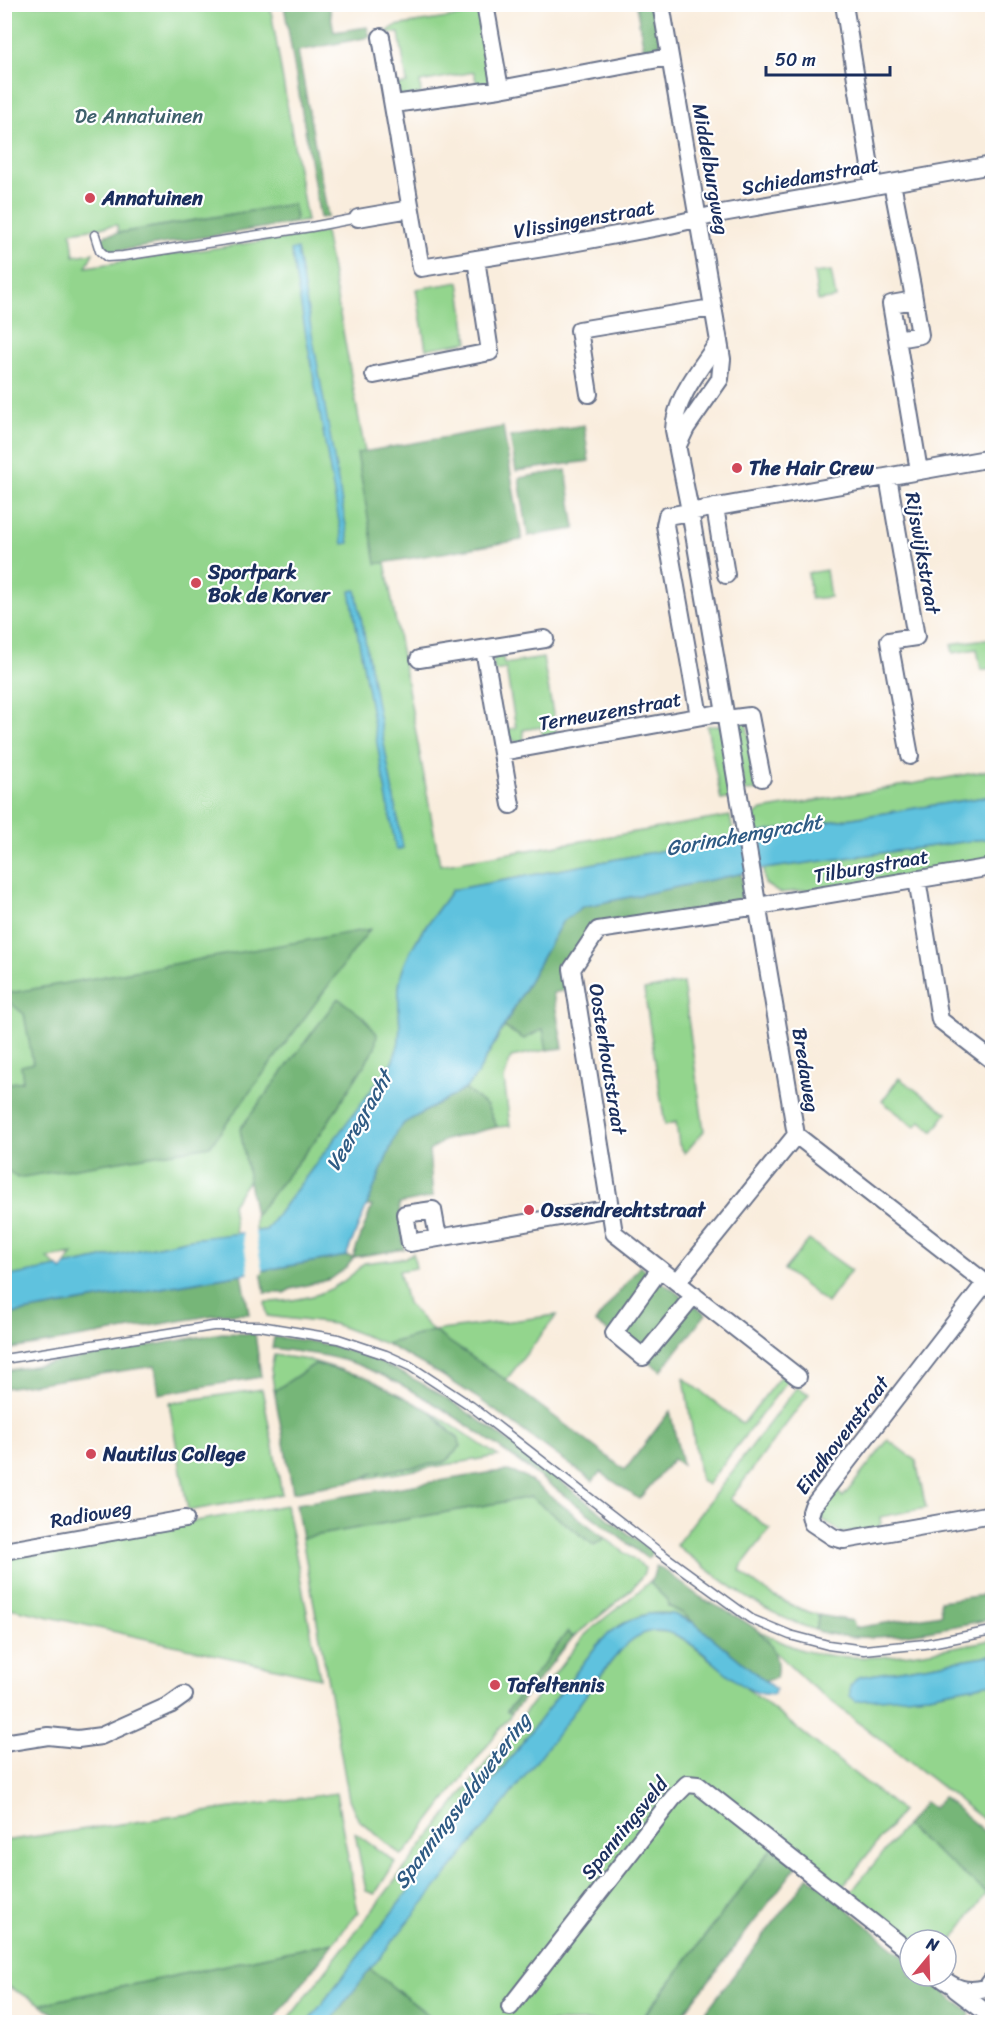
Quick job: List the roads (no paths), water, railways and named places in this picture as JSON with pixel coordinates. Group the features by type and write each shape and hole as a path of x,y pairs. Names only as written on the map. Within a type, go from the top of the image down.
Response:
{"street":[{"path":"485,4 500,89"},
{"name":"Middelburgweg","path":"661,4 722,359 720,379 686,428 678,445 752,872"},
{"path":"844,4 873,185"},
{"name":"Vlissingenstraat","path":"381,37 421,268 659,227 699,217"},
{"path":"394,104 500,89 669,57"},
{"name":"Schiedamstraat","path":"699,217 993,165"},
{"path":"892,183 920,335 897,339"},
{"path":"357,218 410,209"},
{"path":"374,375 490,352 476,259"},
{"path":"914,300 891,304 919,471"},
{"path":"589,394 579,330 712,308"},
{"path":"699,717 665,525 667,516 993,458"},
{"name":"Rijswijkstraat","path":"888,477 916,637 889,641 910,756"},
{"path":"715,507 726,575"},
{"path":"419,659 545,639"},
{"path":"484,649 511,805"},
{"path":"726,715 750,716 762,778"},
{"name":"Terneuzenstraat","path":"502,752 699,717 726,715"},
{"name":"Tilburgstraat","path":"758,906 993,867"},
{"name":"Bredaweg","path":"752,872 796,1135 989,1285"},
{"path":"917,879 940,1020 993,1060"},
{"name":"Oosterhoutstraat","path":"758,906 598,930 572,969 614,1233 798,1377"},
{"path":"678,1281 796,1135"},
{"path":"438,1238 611,1208"},
{"path":"660,1269 614,1333 643,1357 694,1295"},
{"name":"Eindhovenstraat","path":"989,1285 875,1425 813,1506 810,1515 812,1523 833,1537 844,1540 993,1514"},
{"name":"Radioweg","path":"4,1551 184,1519"},
{"path":"4,1743 48,1736 78,1739 101,1736 170,1706 184,1695"},
{"name":"Spanningsveld","path":"510,2007 673,1798 687,1784 698,1785 898,1943"},
{"path":"958,1988 964,1991 974,1991 986,1988 993,1980"},
{"path":"954,1988 993,2017"}],"lane":[{"path":"96,235 100,251 107,257 123,256 311,228 357,218"},
{"path":"4,1359 213,1326 260,1326 338,1339 386,1355 410,1366 471,1406 659,1552 751,1618 790,1635 828,1645 864,1650 925,1644 993,1632"}],"water":[{"path":"297,249 349,543 343,544 291,250"},
{"path":"356,590 403,848 396,850 350,591"},
{"name":"Veeregracht","path":"992,796 992,838 763,869 582,907 562,922 476,1076 465,1089 404,1123 397,1132 346,1256 5,1315 5,1277 58,1267 62,1270 65,1266 191,1239 266,1230 392,1063 399,1041 399,989 403,968 421,933 452,890 734,837"},
{"path":"648,1614 673,1614 694,1623 775,1689 774,1694 759,1693 743,1686 681,1637 665,1631 648,1632 634,1638 603,1672 497,1812 330,2022 308,2022 597,1645 620,1626"},
{"path":"992,1655 992,1683 928,1695 856,1701 850,1696 850,1686 858,1677"}],"place":[{"name":"Annatuinen","path":"90,198"},
{"name":"The Hair Crew","path":"737,468"},
{"name":"Sportpark Bok de Korver","path":"196,583"},
{"name":"Ossendrechtstraat","path":"529,1210"},
{"name":"Nautilus College","path":"91,1454"},
{"name":"Tafeltennis","path":"495,1685"}],"park label":[{"name":"De Annatuinen","path":"139,116"}],"water label":[{"name":"Gorinchemgracht","path":"744,835"},
{"name":"Spanningsveldwetering","path":"462,1801"}]}
